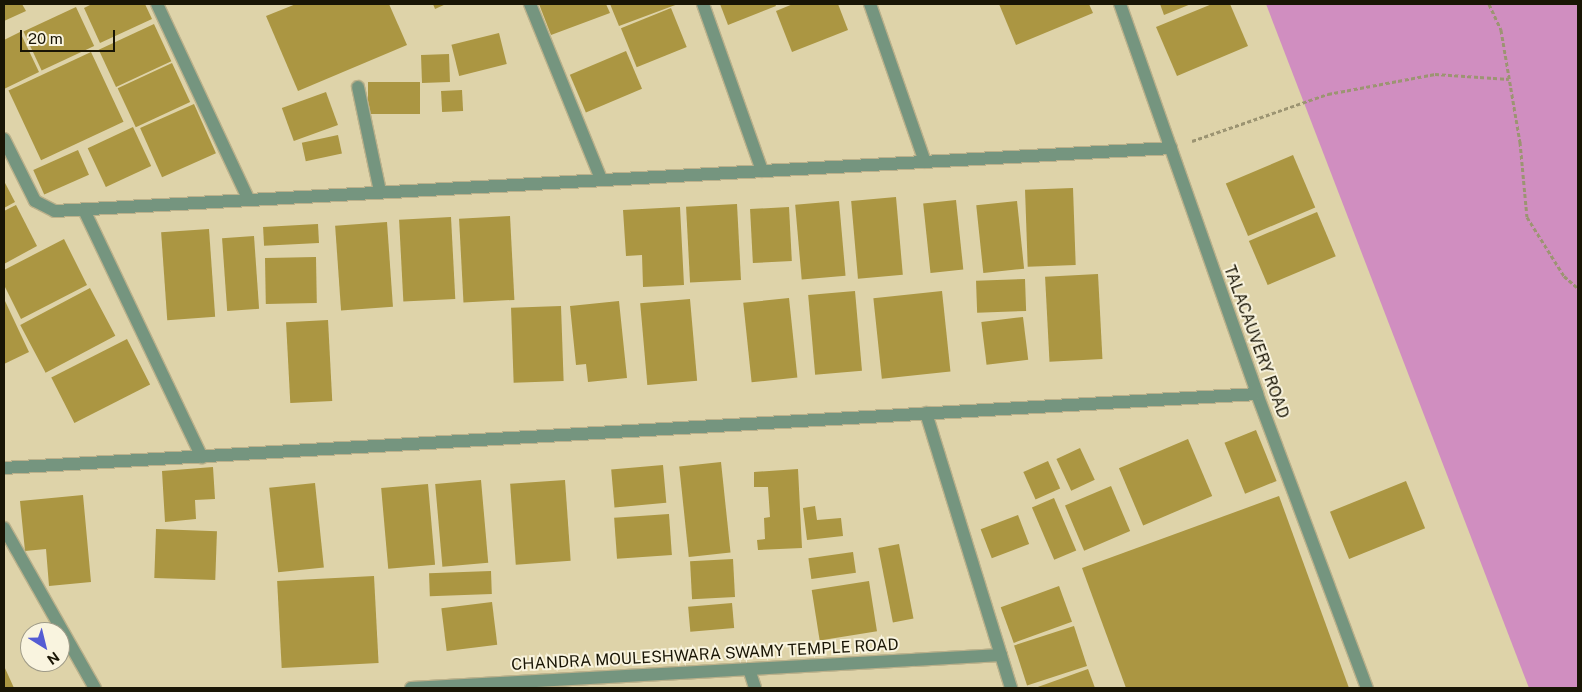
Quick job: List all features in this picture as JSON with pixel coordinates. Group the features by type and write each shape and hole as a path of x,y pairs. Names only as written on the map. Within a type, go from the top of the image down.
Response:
{"street":[{"path":"157,4 248,198"},
{"path":"530,4 601,179"},
{"path":"704,4 762,171"},
{"path":"870,4 925,162"},
{"name":"TALACAUVERY ROAD","path":"1120,4 1257,394 1367,688"},
{"path":"358,87 380,191"},
{"path":"4,139 40,205 55,210 84,210 248,198 1170,148"},
{"path":"84,210 202,456"},
{"path":"4,468 1257,394"},
{"path":"926,413 1011,688"},
{"path":"4,528 95,688"},
{"name":"CHANDRA MOULESHWARA SWAMY TEMPLE ROAD","path":"411,688 1001,655"},
{"path":"749,669 755,688"}],"path":[{"path":"1489,4 1501,30 1520,142 1527,217 1564,276 1578,288"},
{"path":"1170,148 1328,94 1435,74 1509,79"}],"shaded area":[{"path":"1266,4 1578,4 1578,688 1529,688"}],"building":[{"path":"4,4 22,4 26,11 4,21"},
{"path":"92,4 145,4 152,19 100,43 84,8"},
{"path":"296,4 389,4 407,45 298,91 266,16"},
{"path":"433,4 446,4 435,9"},
{"path":"539,4 606,4 610,13 551,35"},
{"path":"610,4 678,4 619,26"},
{"path":"720,4 775,4 776,6 728,25"},
{"path":"793,4 838,4 848,30 792,52 776,11"},
{"path":"999,4 1089,4 1093,13 1016,45"},
{"path":"1160,4 1191,4 1164,15"},
{"path":"1212,4 1230,4 1248,46 1177,76 1156,27"},
{"path":"76,7 94,46 42,70 23,32"},
{"path":"671,8 687,47 637,67 621,28"},
{"path":"154,24 171,61 116,87 99,50"},
{"path":"20,32 39,72 4,89 4,40"},
{"path":"499,33 507,64 459,76 451,45"},
{"path":"626,51 642,89 586,113 570,75"},
{"path":"91,52 124,122 41,160 9,90"},
{"path":"449,54 450,82 422,83 421,55"},
{"path":"172,63 190,102 136,127 118,88"},
{"path":"368,82 420,82 420,114 368,114"},
{"path":"462,90 463,111 442,112 441,91"},
{"path":"326,92 338,125 294,141 282,108"},
{"path":"194,104 216,153 162,177 140,128"},
{"path":"133,127 151,166 106,187 88,148"},
{"path":"338,135 342,154 306,161 302,143"},
{"path":"78,150 89,175 44,195 33,170"},
{"path":"1293,155 1315,207 1248,236 1226,184"},
{"path":"4,181 15,202 4,208"},
{"path":"1073,188 1076,265 1028,267 1025,190"},
{"path":"896,197 903,275 858,279 851,201"},
{"path":"956,200 963,270 930,273 923,203"},
{"path":"839,201 846,276 802,280 795,205"},
{"path":"1017,201 1024,269 983,273 976,205"},
{"path":"737,204 741,280 690,283 686,207"},
{"path":"16,205 37,246 4,264 4,211"},
{"path":"680,207 684,285 643,287 642,255 626,256 623,210"},
{"path":"789,207 792,261 753,263 750,209"},
{"path":"1317,212 1336,256 1268,285 1249,241"},
{"path":"510,216 514,300 463,303 459,219"},
{"path":"451,217 455,299 403,302 399,220"},
{"path":"387,222 393,307 341,310 335,226"},
{"path":"318,224 319,243 264,246 263,227"},
{"path":"209,229 215,317 167,320 161,232"},
{"path":"254,236 259,309 227,311 222,238"},
{"path":"64,239 87,285 21,319 4,285 4,270"},
{"path":"316,257 317,303 266,304 265,258"},
{"path":"1098,274 1102,359 1050,362 1045,277"},
{"path":"1025,279 1026,311 977,313 976,281"},
{"path":"90,288 115,336 46,373 20,325"},
{"path":"855,291 862,371 815,375 808,295"},
{"path":"942,291 950,372 882,379 873,298"},
{"path":"789,298 797,378 752,382 743,303"},
{"path":"690,299 697,381 647,385 640,303"},
{"path":"619,301 627,378 588,382 586,364 576,365 570,306"},
{"path":"4,302 29,352 4,364"},
{"path":"561,306 564,381 514,383 511,308"},
{"path":"1023,317 1028,360 987,365 981,322"},
{"path":"328,320 332,401 290,403 286,322"},
{"path":"127,339 150,384 74,423 51,378"},
{"path":"1256,430 1277,481 1245,494 1224,443"},
{"path":"1188,439 1212,496 1143,525 1119,468"},
{"path":"1080,448 1095,480 1071,491 1056,459"},
{"path":"1048,461 1060,488 1036,499 1023,472"},
{"path":"721,462 731,553 689,557 679,466"},
{"path":"663,465 666,503 615,507 611,470"},
{"path":"213,467 215,499 195,500 196,519 165,522 162,471"},
{"path":"798,469 802,548 758,550 757,540 765,539 764,518 770,517 768,487 754,487 754,472"},
{"path":"481,480 488,563 442,567 435,484"},
{"path":"565,480 571,561 516,565 510,484"},
{"path":"1406,481 1425,528 1349,559 1330,512"},
{"path":"315,483 324,568 278,572 269,488"},
{"path":"428,484 435,565 388,569 381,488"},
{"path":"1111,486 1130,531 1084,551 1065,506"},
{"path":"83,495 91,582 49,586 46,549 25,551 20,501"},
{"path":"1279,496 1349,688 1126,688 1082,568"},
{"path":"1054,498 1076,550 1054,560 1032,507"},
{"path":"815,506 817,520 841,518 843,536 807,540 803,508"},
{"path":"669,514 672,555 617,559 614,518"},
{"path":"1018,515 1029,544 992,558 981,529"},
{"path":"156,529 217,531 215,580 154,578"},
{"path":"899,544 914,619 893,623 878,548"},
{"path":"853,552 856,573 811,579 808,558"},
{"path":"733,559 735,597 692,599 690,561"},
{"path":"491,571 492,594 430,596 429,573"},
{"path":"374,576 379,663 282,668 277,581"},
{"path":"869,581 877,631 820,640 812,590"},
{"path":"1059,586 1072,622 1014,643 1001,607"},
{"path":"492,602 497,645 447,651 441,608"},
{"path":"732,603 734,628 690,632 688,607"},
{"path":"1074,626 1087,666 1027,685 1014,645"},
{"path":"4,666 14,688 4,688"},
{"path":"1088,669 1095,688 1035,688"}]}
